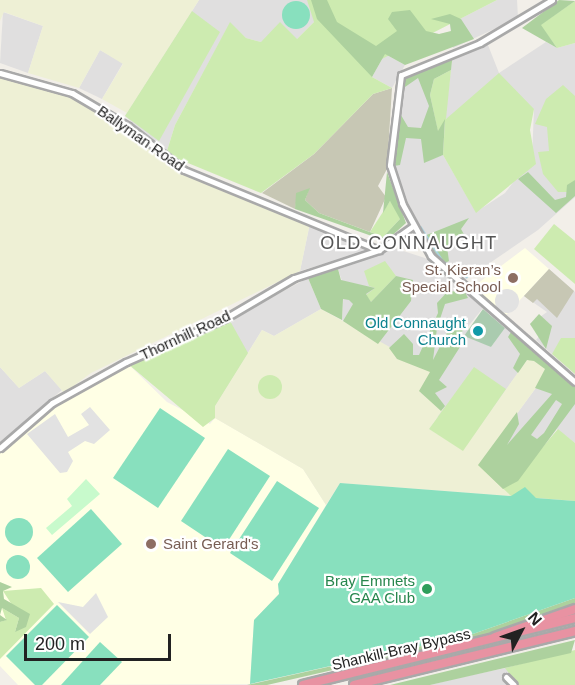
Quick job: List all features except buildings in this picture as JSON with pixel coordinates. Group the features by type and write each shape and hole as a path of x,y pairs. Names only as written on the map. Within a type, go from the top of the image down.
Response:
{"highway":[{"path":"454,650 575,609"},
{"name":"Shankill-Bray Bypass","path":"303,685 454,650 575,618"},
{"name":"Shankill-Bray Bypass","path":"354,685 575,631"}],"street":[{"path":"552,0 480,43 401,75 390,165 413,226 431,256 575,382"},
{"name":"Ballyman Road","path":"0,73 72,93 128,126 184,170 380,250"},
{"name":"Thornhill Road","path":"0,448 52,403 126,362 224,319 294,278 380,250 413,226"},
{"path":"506,677 514,685"}],"shaded area":[{"path":"0,0 199,0 127,113 102,99 123,64 100,50 79,88 28,73 43,26 4,12 0,21"},
{"path":"199,0 311,0 317,19 297,39 261,42 246,38 230,23 175,125 166,154 125,116"},
{"path":"497,0 517,0 518,18 453,48 450,24"},
{"path":"3,12 43,26 28,73 0,63"},
{"path":"486,40 499,73 546,42 557,48 575,43 575,197 538,230 465,280 434,252 395,178 399,93 423,65 438,132 429,160 443,155 476,212 505,193 532,158 534,109 445,119 453,52"},
{"path":"100,50 123,63 102,99 79,88"},
{"path":"385,54 405,65 392,88 372,77"},
{"path":"0,75 76,97 186,175 310,223 300,271 91,373 64,393 45,371 19,388 0,367"},
{"path":"392,88 387,169 378,186 386,197 370,232 319,213 305,200 309,189 297,197 295,209 262,193 314,154 373,94"},
{"path":"310,223 371,250 300,271"},
{"path":"394,248 425,258 483,308 466,329 491,347 505,328 534,350 463,451 388,350 342,320 344,287 338,269"},
{"name":"St. Kieran’s Special School","path":"525,248 549,269 506,315 473,287"},
{"path":"549,269 575,292 575,374 536,340 541,334 530,324 547,312 524,296"},
{"path":"549,269 574,291 557,318 537,299 533,303 524,296"},
{"path":"308,278 321,309 274,336 262,330 215,406 215,418 128,364 212,329"},
{"path":"507,289 512,290 518,296 518,306 512,312 507,313 502,312 496,306 495,301 496,296 502,290"},
{"path":"321,309 435,372 421,393 443,409 429,429 463,450 534,350 552,366 479,465 511,496 340,483 326,505 303,469 215,418 215,406 262,330 274,336"},
{"path":"483,309 505,328 491,347 464,336"},
{"name":"Saint Gerard's","path":"128,364 167,402 210,424 215,418 303,469 326,505 278,584 279,594 254,620 250,684 18,685 0,666 0,453 51,406"},
{"path":"552,366 575,385 575,443 557,429 524,470 493,446"},
{"path":"0,367 19,388 45,371 62,390 0,442"},
{"path":"90,407 110,430 94,444 85,441 68,452 73,461 67,472 60,473 27,434 55,414 68,437 89,425 81,414"},
{"path":"96,593 108,617 90,634 58,602 83,607"},
{"path":"519,665 575,685 430,685 458,678"}],"green space":[{"path":"307,0 497,0 376,62 372,77 392,88 373,94 314,154 261,193 166,154 175,125 230,22 246,38 261,42 280,22 297,39 314,22"},
{"path":"311,0 327,0 337,22 376,46 397,31 388,19 392,12 410,10 426,31 439,34 451,31 450,24 431,19 450,14 461,19 474,39 405,65 385,54 372,77 317,19"},
{"path":"559,0 575,1 541,25 557,48 522,28"},
{"path":"296,1 306,5 310,15 306,25 296,29 286,25 282,15 286,5"},
{"path":"575,1 575,43 557,48 540,25"},
{"path":"192,11 220,32 159,141 125,116"},
{"path":"453,52 451,70 434,79 430,95 438,131 445,119 443,155 424,163 421,139 406,138 400,165 394,166 398,110 408,127 421,128 429,106 418,78 405,87 400,87 402,81"},
{"path":"451,70 446,119 499,73 534,109 530,130 536,164 476,213 443,155 445,121 438,132 430,95 434,79"},
{"path":"563,85 575,96 575,180 567,192 558,192 543,174 538,152 549,151 547,127 535,124 546,99"},
{"path":"387,172 406,223 386,241 295,209 296,193 310,188 305,200 319,213 383,237 400,219 390,201 383,213"},
{"path":"528,172 555,200 566,197 567,185 575,180 575,196 556,213 518,179"},
{"path":"390,201 399,207 400,219 383,237 370,232"},
{"path":"469,218 461,229 466,238 454,235 447,247 449,261 443,264 424,236"},
{"path":"554,224 575,241 575,284 534,249"},
{"path":"385,261 396,276 371,302 366,295 375,288 369,286 364,271"},
{"path":"338,269 341,280 375,288 366,294 371,302 396,276 413,280 411,301 378,344 343,321 353,304 349,300 343,299 342,320 321,309 308,278"},
{"path":"448,291 465,292 468,298 445,304 437,328 433,360 447,333 463,327 460,347 439,380 447,387 435,393 445,406 441,411 419,391 430,372 397,359 389,348 404,334 413,344 413,355 419,355 438,313 437,303"},
{"path":"539,314 552,326 546,349 530,324"},
{"path":"229,319 248,353 215,406 215,418 203,427 128,364"},
{"path":"511,332 575,385 575,404 518,481 503,489 478,465 517,412 519,424 507,445 552,394 535,388 545,369 534,361 527,360 518,373 513,368 520,354 508,337","holes":["556,400 562,404 544,433 537,439 531,435"]},
{"path":"561,338 575,338 575,374 552,354"},
{"path":"474,367 506,389 463,451 429,429"},
{"path":"265,375 275,375 282,382 282,392 275,399 265,399 258,392 258,382"},
{"path":"160,408 205,438 158,508 113,478"},
{"path":"558,429 575,443 575,501 511,496 478,465 524,469"},
{"path":"228,449 270,476 223,549 181,521"},
{"path":"86,479 100,494 52,535 46,528 72,506 67,499"},
{"path":"277,481 319,508 272,581 230,553"},
{"name":"Bray Emmets GAA Club","path":"340,483 511,496 525,487 536,498 575,501 575,598 470,635 250,684 254,620 279,594 278,584"},
{"path":"91,509 122,544 68,592 37,558"},
{"path":"19,518 29,522 33,532 29,542 19,546 9,542 5,532 9,522"},
{"path":"18,555 23,556 29,562 29,572 23,578 18,579 13,578 7,572 6,567 7,562 13,556"},
{"path":"0,582 12,587 3,591 4,599 30,614 26,627 15,632 19,618 2,608 0,615"},
{"path":"41,588 54,604 0,659 0,622 6,620 2,608 19,618 15,632 29,614 14,608 3,591"},
{"path":"575,598 575,604 543,617 473,638 267,685 247,685 470,635"},
{"path":"57,605 89,637 42,685 35,685 6,656"},
{"path":"0,615 7,620 0,622"},
{"path":"575,640 571,653 430,685 390,685"},
{"path":"100,642 122,662 100,685 61,685"},
{"path":"575,650 575,685 518,685 505,668"}],"waterway":[{"path":"421,227 443,261 467,277"}],"place":[{"name":"St. Kieran’s Special School","path":"513,278"},
{"name":"Old Connaught Church","path":"478,331"},
{"name":"Saint Gerard's","path":"151,544"},
{"name":"Bray Emmets GAA Club","path":"427,589"}],"district":[{"name":"OLD CONNAUGHT","path":"409,243"}]}
